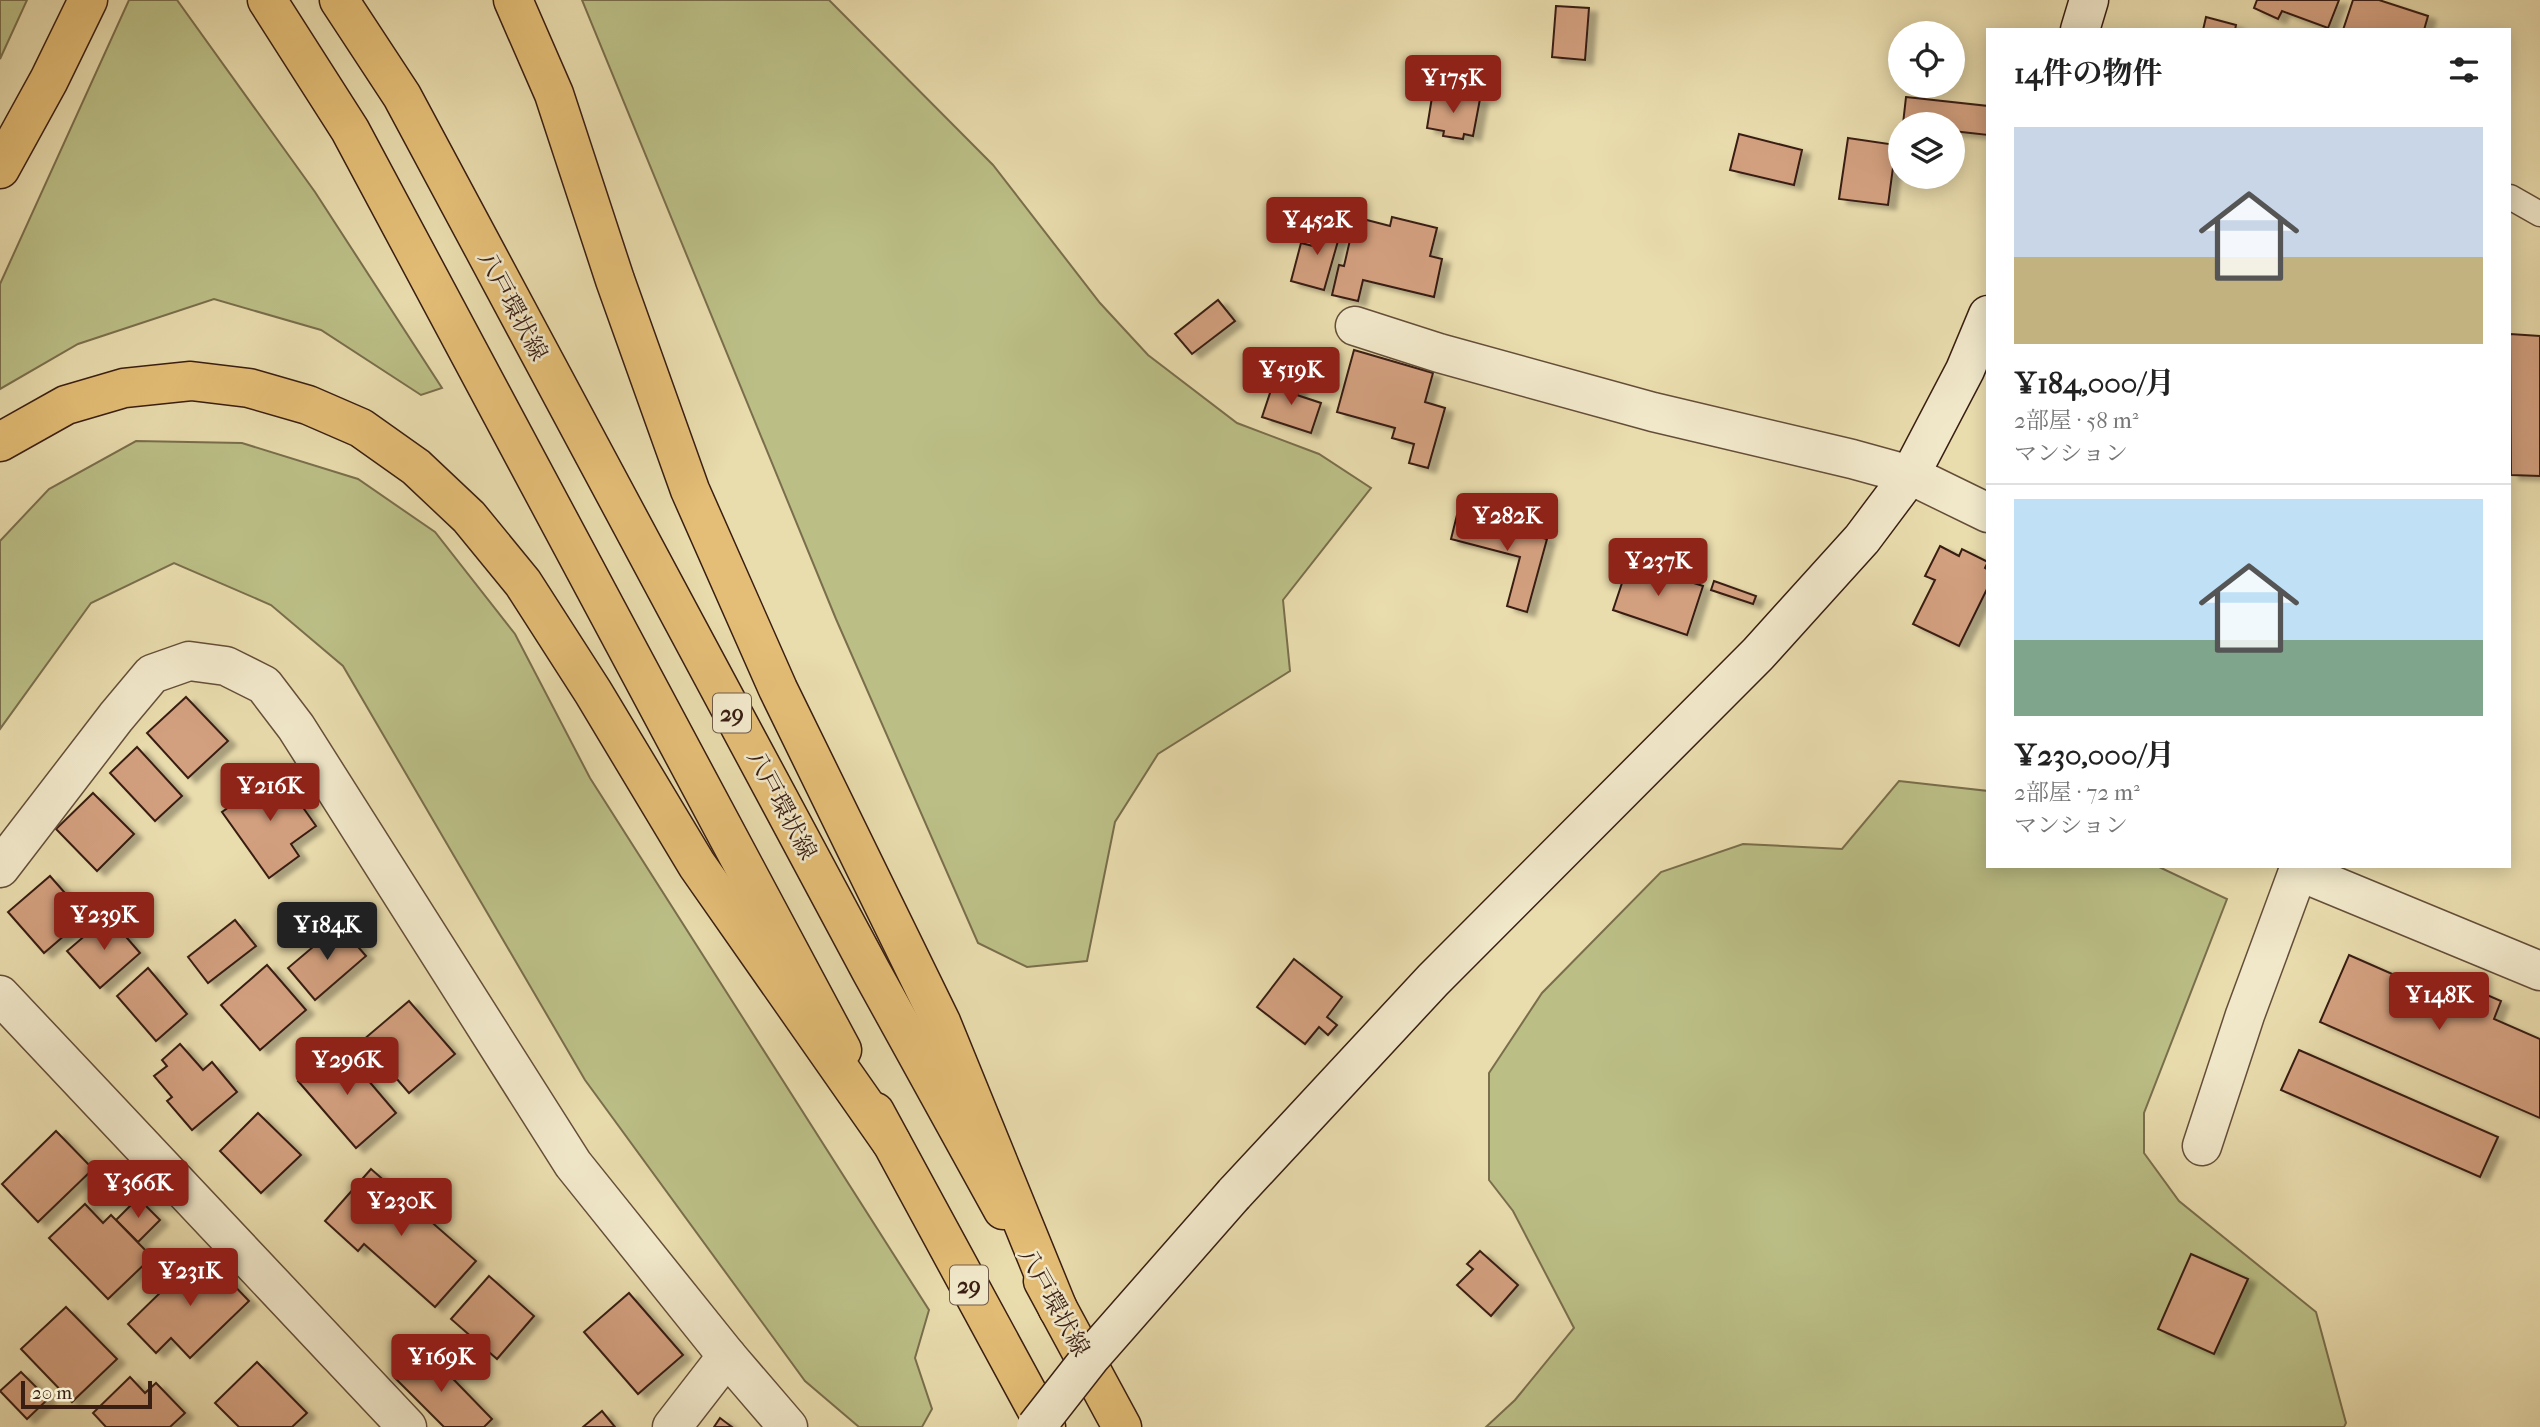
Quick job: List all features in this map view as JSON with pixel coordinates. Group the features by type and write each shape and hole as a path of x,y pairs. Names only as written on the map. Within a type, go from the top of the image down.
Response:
{"main road":[{"path":"0,169 49,80 88,0"},
{"name":"29","path":"267,0 350,130 1046,1427"},
{"name":"八戸環状線","path":"340,0 402,96 865,959 1122,1427"},
{"path":"513,0 554,94 615,279 690,490 778,689 941,1021 1058,1309"},
{"path":"0,442 66,405 124,388 191,381 250,388 308,405 361,428 416,467 469,517 523,583 593,692 696,865 891,1142"}],"street":[{"path":"2081,28 2089,0"},
{"path":"1036,1427 1090,1358 1234,1194 1433,980 1758,654 1862,539 1910,475 1965,370 1986,320"},
{"path":"1355,326 1439,353 1653,412 1910,475 1986,512"},
{"path":"0,868 116,716 152,674 189,661 226,666 264,685 296,727 573,1164 727,1356 788,1427"},
{"path":"2202,1146 2245,1015 2299,869 2540,971"},
{"path":"0,995 407,1427"},
{"path":"672,1427 727,1356"}],"lane":[{"path":"2511,198 2540,214"}],"green space":[{"path":"0,0 27,0 0,59"},
{"path":"129,0 177,0 315,192 442,388 421,395 321,330 214,299 78,344 0,389 0,284"},
{"path":"582,0 829,0 993,165 1100,303 1148,355 1237,423 1319,454 1371,488 1283,600 1290,671 1158,754 1115,822 1087,961 1027,967 978,943 836,619"},
{"path":"136,441 242,443 358,479 435,532 515,634 590,778 929,1310 915,1358 932,1409 922,1427 859,1427 805,1381 585,1080 343,666 271,605 174,563 91,603 0,729 0,541 49,489"},
{"path":"1899,781 1986,791 1986,868 2161,868 2227,899 2144,1113 2144,1153 2179,1201 2316,1312 2346,1423 2344,1427 1486,1427 1515,1400 1574,1328 1513,1211 1489,1180 1489,1073 1542,993 1661,872 1743,844 1842,849"}],"building":[{"path":"2257,0 2339,0 2328,28 2282,11 2278,19 2254,8"},
{"path":"2353,0 2379,0 2428,16 2425,28 2344,28"},
{"path":"1556,6 1589,8 1585,60 1552,57"},
{"path":"2206,17 2236,25 2235,28 2203,28"},
{"path":"1433,91 1480,99 1473,136 1464,134 1463,139 1443,136 1444,131 1427,128"},
{"path":"1906,98 1986,106 1986,135 1965,132 1965,112 1904,112"},
{"path":"1739,134 1802,150 1794,185 1730,170"},
{"path":"1848,138 1888,144 1888,189 1890,189 1888,205 1839,199"},
{"path":"1392,217 1437,228 1430,256 1442,259 1434,297 1363,280 1358,301 1332,295 1339,265 1344,266 1353,227 1361,229 1363,219 1390,226"},
{"path":"1321,221 1342,227 1324,290 1291,281 1301,243 1313,246"},
{"path":"1218,300 1235,321 1192,354 1175,334"},
{"path":"2511,334 2540,336 2540,476 2511,475"},
{"path":"1354,350 1433,373 1425,402 1445,408 1428,468 1409,463 1414,444 1392,438 1395,428 1337,412"},
{"path":"1275,378 1300,386 1297,395 1321,403 1311,433 1262,417"},
{"path":"1457,515 1547,539 1527,612 1507,606 1520,557 1451,539"},
{"path":"1940,546 1959,556 1962,549 1986,561 1986,591 1959,646 1913,624 1935,580 1925,576"},
{"path":"1629,562 1703,586 1687,635 1613,610"},
{"path":"1714,581 1756,596 1753,604 1711,590"},
{"path":"186,697 228,741 188,778 147,733"},
{"path":"137,747 182,796 155,821 110,773"},
{"path":"278,772 316,826 291,844 299,856 269,878 222,812"},
{"path":"93,793 134,834 97,871 56,829"},
{"path":"50,876 86,917 44,953 8,912"},
{"path":"108,916 140,953 100,988 67,951"},
{"path":"235,920 256,946 208,983 188,957"},
{"path":"339,925 366,956 315,1000 288,968"},
{"path":"2349,955 2433,992 2441,975 2501,1001 2494,1019 2540,1039 2540,1118 2320,1022"},
{"path":"1294,959 1342,997 1327,1017 1337,1025 1328,1035 1319,1027 1305,1044 1257,1007"},
{"path":"267,965 306,1010 260,1050 221,1005"},
{"path":"148,968 187,1014 156,1041 117,996"},
{"path":"409,1001 455,1054 409,1093 363,1040"},
{"path":"180,1044 203,1070 212,1062 237,1092 192,1130 167,1101 172,1097 154,1076 167,1066 162,1060"},
{"path":"339,1046 396,1113 356,1148 298,1081"},
{"path":"2299,1050 2498,1137 2480,1177 2281,1090"},
{"path":"258,1113 301,1155 261,1193 220,1151"},
{"path":"56,1131 93,1169 38,1222 2,1184"},
{"path":"371,1169 476,1261 435,1307 364,1244 358,1251 325,1221"},
{"path":"138,1198 160,1220 138,1242 116,1220"},
{"path":"85,1204 103,1223 111,1215 152,1257 108,1299 49,1238"},
{"path":"1480,1251 1518,1285 1491,1316 1457,1285 1473,1269 1467,1264"},
{"path":"202,1252 249,1301 190,1358 171,1338 156,1353 128,1324"},
{"path":"2191,1254 2248,1279 2214,1354 2158,1329"},
{"path":"489,1276 534,1316 497,1359 451,1319"},
{"path":"629,1293 683,1355 638,1394 584,1332"},
{"path":"66,1307 117,1359 72,1402 21,1349"},
{"path":"425,1350 492,1419 484,1427 444,1427 395,1378"},
{"path":"257,1362 307,1413 292,1427 239,1427 215,1403"},
{"path":"21,1372 48,1399 27,1419 0,1391"},
{"path":"130,1377 145,1393 156,1383 185,1413 170,1427 106,1427 93,1413"},
{"path":"602,1411 615,1427 583,1427"},
{"path":"720,1418 732,1427 714,1427"}]}
